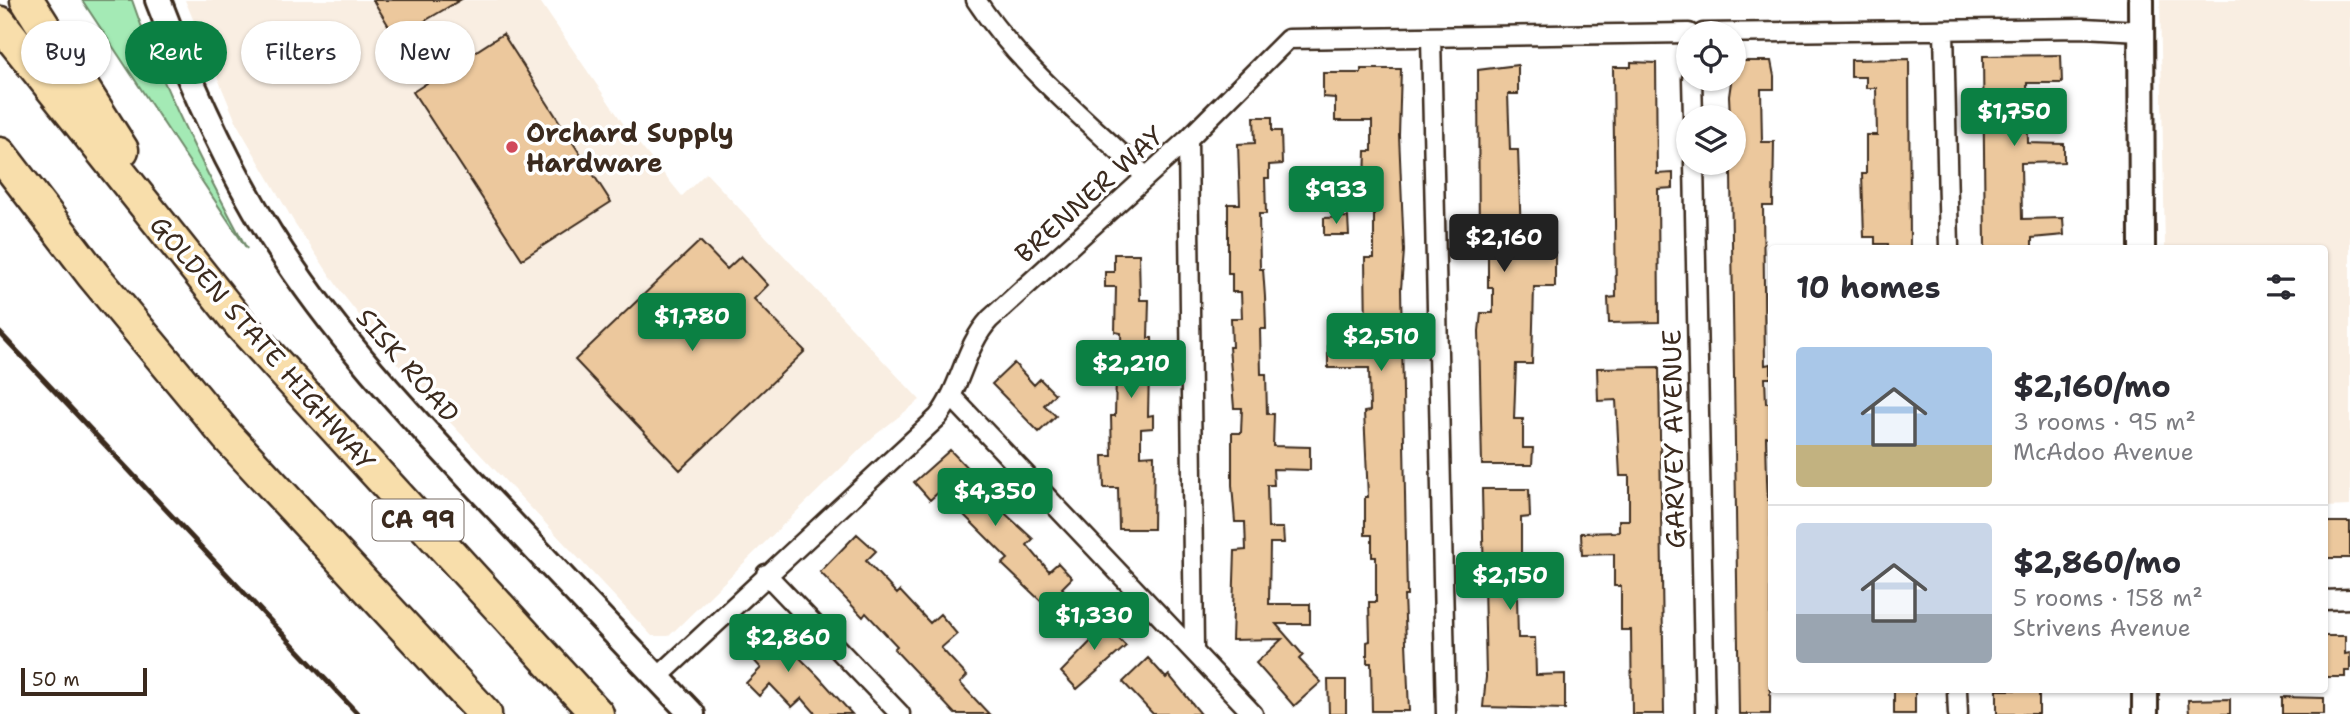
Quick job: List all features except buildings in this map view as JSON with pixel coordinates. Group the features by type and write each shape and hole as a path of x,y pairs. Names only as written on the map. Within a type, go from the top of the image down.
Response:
{"highway":[{"path":"27,0 122,150 241,325"},
{"name":"GOLDEN STATE HIGHWAY","path":"0,23 241,325 597,714"},
{"name":"CA 99","path":"0,153 93,275 228,436 485,714"},
{"path":"0,184 79,285 228,436"}],"main road":[{"name":"SISK ROAD","path":"158,0 202,108 244,191 319,306 396,401 692,714"},
{"path":"2141,0 2143,245"},
{"path":"2145,693 2145,714"}],"street":[{"path":"976,0 990,21 1037,71 1145,176"},
{"path":"1746,32 2083,28 2141,32"},
{"path":"1944,30 1949,245"},
{"name":"BRENNER WAY","path":"657,678 938,416 952,397 978,332 1188,139 1288,39 1676,33"},
{"path":"1431,37 1446,714"},
{"path":"1188,139 1194,649"},
{"name":"GARVEY AVENUE","path":"1694,175 1705,714"},
{"path":"952,397 1253,714"},
{"path":"766,574 900,714"},
{"path":"2328,600 2350,599"},
{"path":"1957,693 1958,714"}],"shaded area":[{"path":"185,0 539,0 629,132 682,196 706,173 920,400 874,436 669,636 652,636 411,381 344,296 294,222 237,124 220,84 227,84 227,21 194,21"},
{"path":"2160,0 2350,0 2350,506 2328,507 2328,245 2165,245"}],"green space":[{"path":"82,0 132,0 140,21 125,21 125,65 111,44 111,21 96,21"},
{"path":"138,84 165,84 247,249"}],"railway":[{"path":"0,333 358,714"}],"place":[{"name":"Orchard Supply Hardware","path":"512,147"}]}
